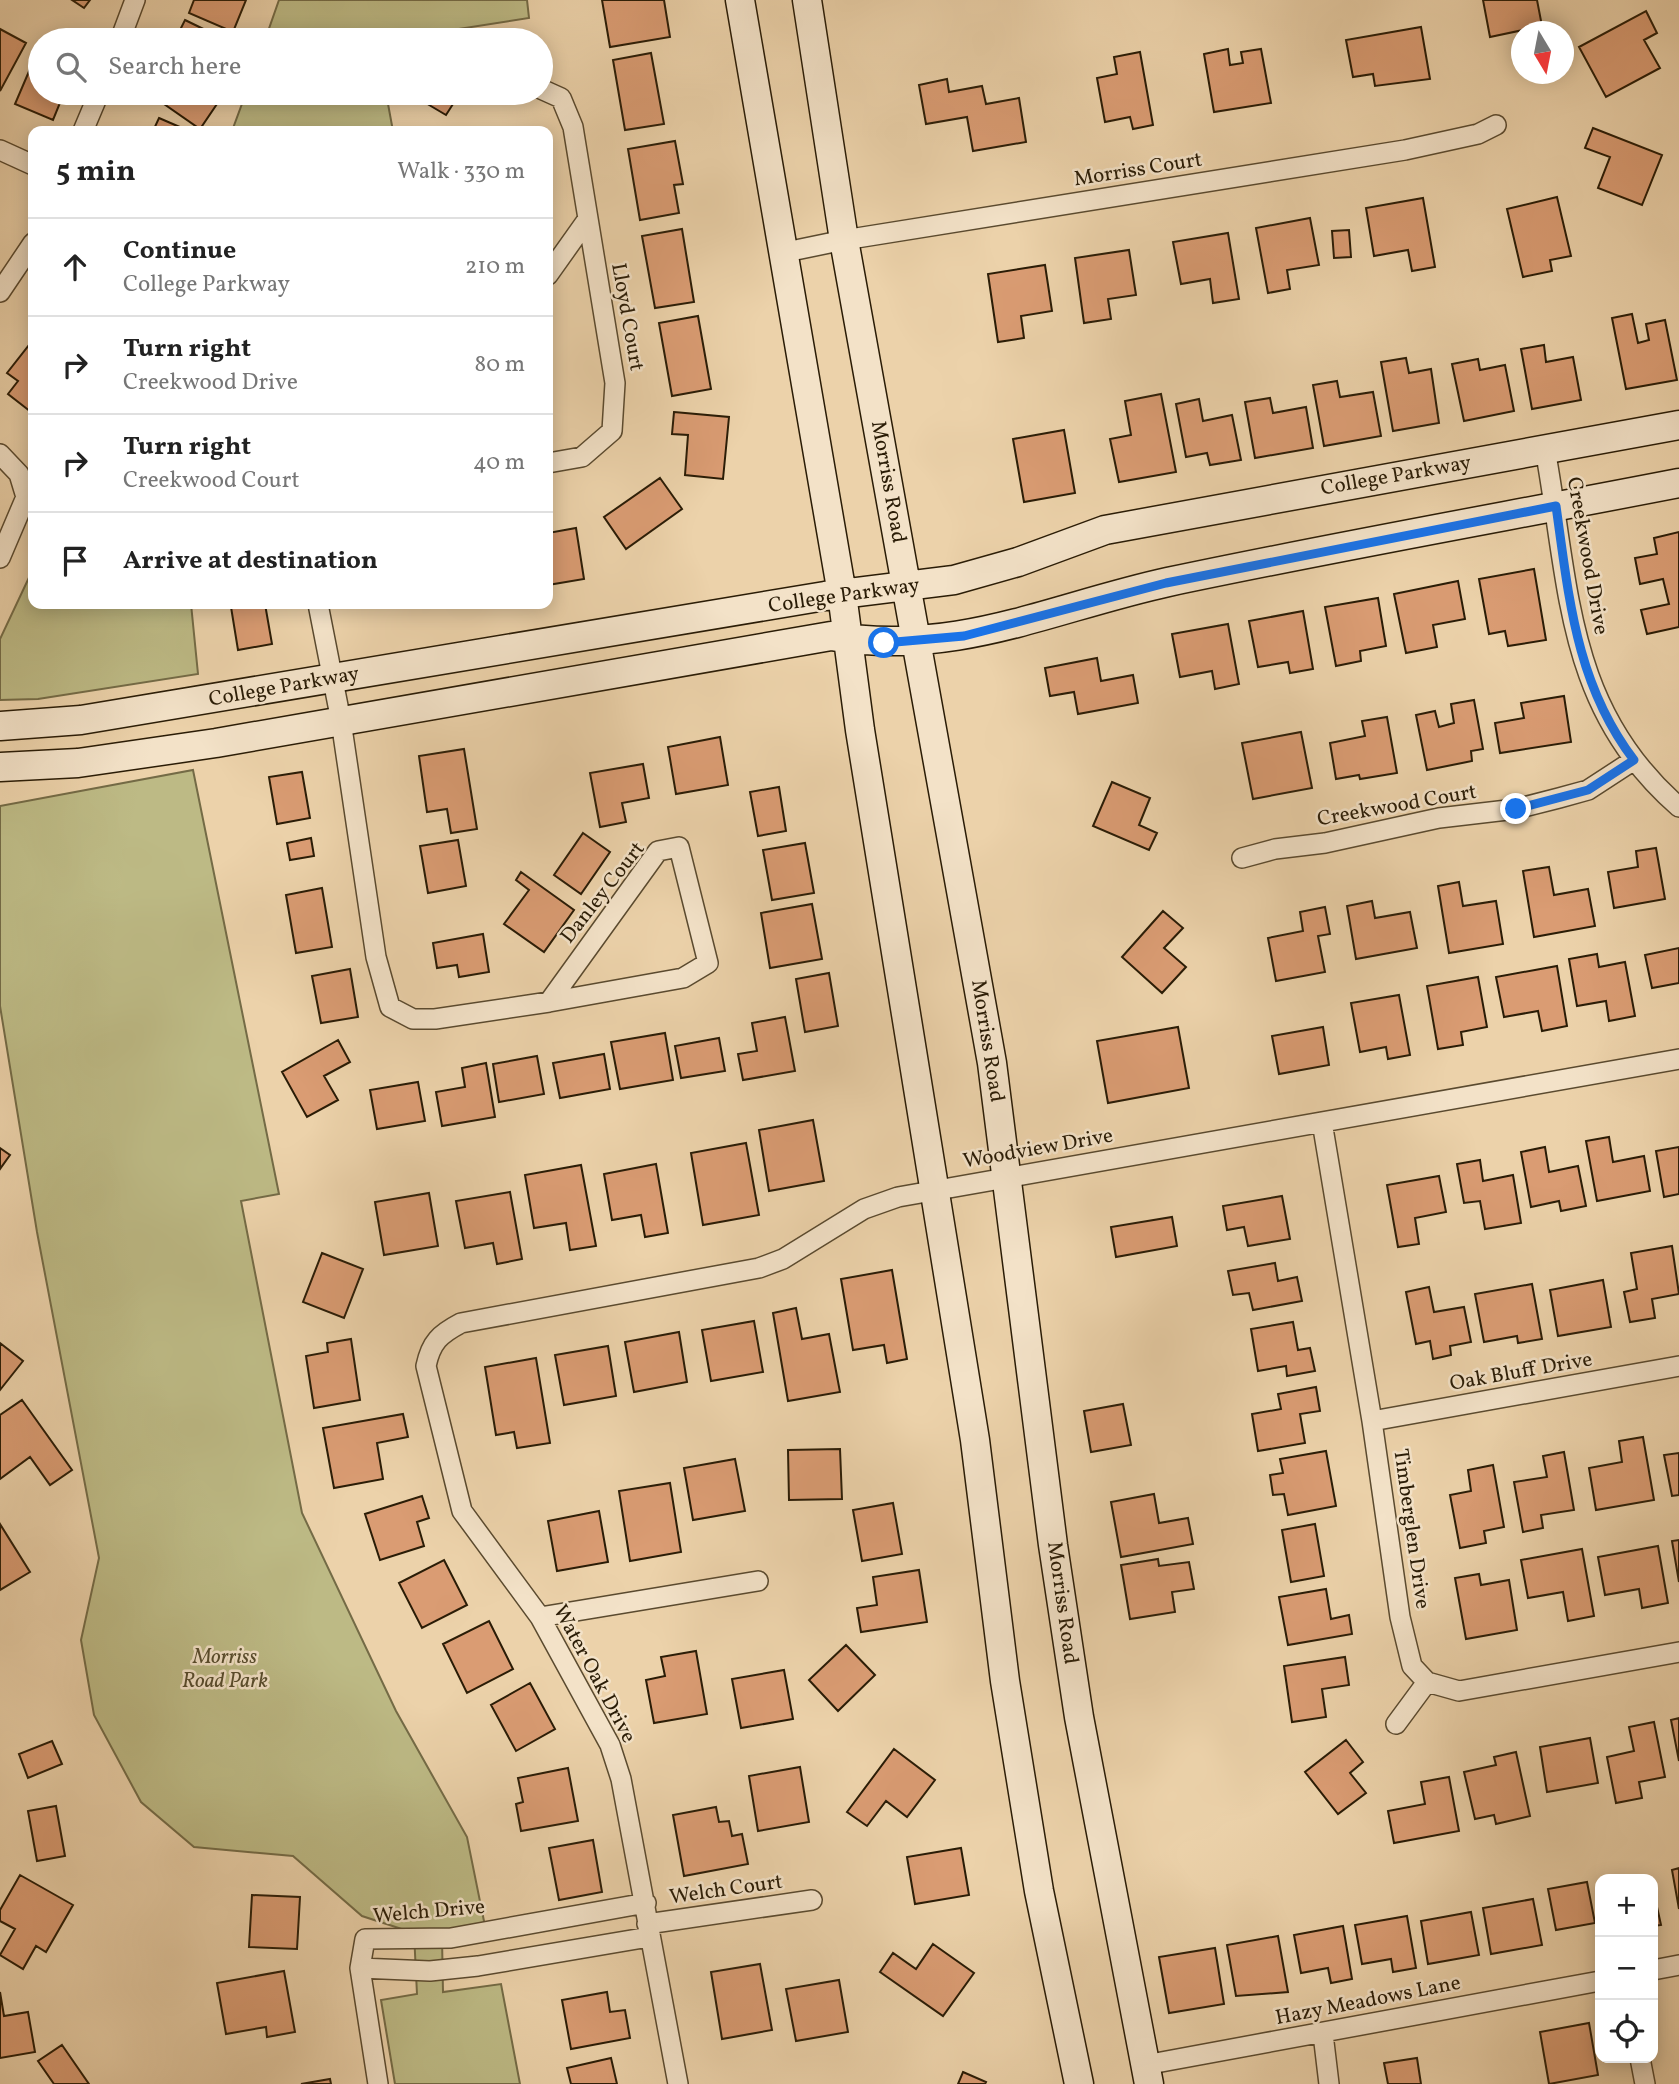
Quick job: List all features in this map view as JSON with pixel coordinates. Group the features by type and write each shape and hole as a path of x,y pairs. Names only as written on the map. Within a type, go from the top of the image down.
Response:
{"main road":[{"path":"740,0 786,253 842,594 846,638 975,1440 1005,1681 1039,1891 1079,2084"},
{"name":"Morriss Road","path":"807,0 844,240 992,1063 1053,1545 1077,1704 1147,2074"},
{"name":"College Parkway","path":"0,726 80,720 842,594 954,580 1018,562 1105,530 1679,425"},
{"name":"College Parkway","path":"0,767 78,763 341,721 831,636 884,643 964,636 1166,583 1679,483"}],"street":[{"path":"124,28 135,0"},
{"name":"Lloyd Court","path":"553,94 562,98 569,110 615,383 612,431 582,457 553,462"},
{"path":"85,126 94,105"},
{"name":"Morriss Court","path":"786,253 844,240 1405,150 1478,134 1496,125"},
{"path":"0,150 28,163"},
{"path":"553,268 587,220"},
{"path":"0,292 28,250"},
{"name":"Creekwood Drive","path":"1545,449 1575,639 1600,708 1634,760 1679,807"},
{"path":"0,454 19,474 26,497 0,558"},
{"path":"319,609 341,721"},
{"name":"Danley Court","path":"341,721 376,957 390,1007 413,1019 435,1019 549,1002 683,978 708,963 679,847 658,851 549,1002"},
{"name":"Creekwood Court","path":"1242,858 1275,849 1325,843 1439,818 1516,809 1588,790 1634,760"},
{"name":"Woodview Drive","path":"430,1349 441,1333 461,1323 760,1268 783,1259 864,1209 898,1197 1679,1059"},
{"name":"Timberglen Drive","path":"1322,1122 1372,1421 1400,1617 1412,1667 1427,1682"},
{"name":"Water Oak Drive","path":"430,1349 426,1366 430,1387 462,1511 540,1617 610,1745 621,1779 646,1903 648,1931 678,2084"},
{"name":"Oak Bluff Drive","path":"1372,1421 1679,1366"},
{"path":"540,1617 758,1581"},
{"path":"1396,1724 1427,1682 1459,1691 1679,1652"},
{"name":"Welch Court","path":"648,1931 812,1900"},
{"name":"Welch Drive","path":"360,1968 365,1939 451,1938 646,1903"},
{"path":"378,2084 360,1968 430,1971 478,1966 648,1931"},
{"path":"1658,1969 1679,1965"},
{"name":"Hazy Meadows Lane","path":"1147,2074 1322,2034 1595,1982"},
{"path":"1322,2034 1329,2084"},
{"path":"1641,2063 1645,2084"}],"green space":[{"path":"279,0 527,0 529,18 465,28 269,28"},
{"path":"242,105 388,105 392,126 234,126"},
{"path":"28,580 28,609 192,609 198,674 38,699 0,700 0,639"},
{"name":"Morriss Road Park","path":"193,770 279,1194 241,1201 302,1513 396,1711 467,1837 486,1931 442,1938 443,1992 501,1984 520,2084 395,2084 381,2000 417,1994 414,1933 362,1916 293,1856 194,1847 141,1802 94,1715 81,1640 99,1558 37,1232 0,1006 0,806"}],"building":[{"path":"72,0 90,0 84,8"},
{"path":"194,0 246,0 235,28 224,28 189,13"},
{"path":"602,0 664,0 670,37 610,47"},
{"path":"1483,0 1537,0 1541,21 1511,21 1511,33 1490,37"},
{"path":"1646,11 1657,33 1644,40 1660,68 1606,97 1579,47"},
{"path":"185,20 201,28 181,28"},
{"path":"1421,27 1430,79 1375,86 1373,74 1353,77 1346,40"},
{"path":"0,29 26,43 0,91"},
{"path":"1228,49 1230,65 1243,63 1241,52 1261,49 1271,103 1214,112 1204,54"},
{"path":"1140,52 1153,125 1133,129 1130,117 1105,122 1097,78 1117,74 1114,57"},
{"path":"651,53 664,124 625,130 613,60"},
{"path":"28,74 28,105 59,105 53,120 15,104"},
{"path":"947,79 949,92 982,86 986,104 1019,98 1026,142 973,151 967,117 926,124 919,85"},
{"path":"166,105 216,105 202,126 196,126"},
{"path":"429,105 452,105 446,115"},
{"path":"159,118 177,126 155,126"},
{"path":"1593,128 1662,155 1642,205 1598,188 1610,157 1585,148"},
{"path":"675,141 683,184 674,185 679,213 640,220 628,149"},
{"path":"1557,197 1571,256 1550,260 1552,271 1523,277 1507,209"},
{"path":"1423,198 1435,267 1412,271 1408,250 1374,256 1366,208"},
{"path":"1310,218 1319,265 1287,270 1290,289 1268,293 1256,228"},
{"path":"682,229 694,302 655,308 642,236"},
{"path":"1349,230 1351,257 1334,258 1332,231"},
{"path":"1228,233 1239,299 1213,303 1210,279 1181,284 1173,242"},
{"path":"1129,250 1136,295 1108,299 1111,319 1084,323 1075,258"},
{"path":"1045,265 1052,311 1021,316 1024,338 998,342 988,274"},
{"path":"1632,314 1638,343 1649,340 1646,324 1665,320 1677,380 1626,389 1612,318"},
{"path":"698,316 711,389 672,396 659,323"},
{"path":"1544,345 1546,362 1573,357 1581,400 1532,409 1521,349"},
{"path":"28,346 28,410 8,394 18,381 7,373"},
{"path":"1406,358 1409,373 1431,369 1439,423 1393,431 1381,362"},
{"path":"1478,359 1480,370 1505,365 1514,411 1464,421 1452,364"},
{"path":"1337,381 1340,397 1373,392 1381,436 1324,446 1313,385"},
{"path":"1161,394 1176,472 1119,482 1110,439 1131,435 1125,401"},
{"path":"1270,398 1273,413 1306,407 1313,448 1255,458 1245,402"},
{"path":"1199,399 1203,421 1232,415 1241,460 1210,465 1207,453 1186,457 1176,404"},
{"path":"674,412 729,417 723,479 685,475 688,435 672,434"},
{"path":"1064,430 1075,493 1024,502 1013,439"},
{"path":"660,478 682,509 626,549 604,517"},
{"path":"576,528 584,579 553,584 553,532"},
{"path":"1679,532 1679,627 1647,634 1641,610 1669,604 1663,579 1640,584 1635,558 1657,554 1654,538"},
{"path":"1534,569 1546,640 1508,646 1505,631 1489,634 1479,579"},
{"path":"1458,581 1465,619 1433,625 1437,647 1406,653 1394,594"},
{"path":"1378,598 1386,646 1360,651 1361,661 1336,666 1325,607"},
{"path":"231,609 266,609 272,644 238,650"},
{"path":"1303,611 1313,669 1290,673 1288,662 1258,667 1249,621"},
{"path":"1228,624 1239,684 1215,689 1212,671 1180,677 1172,634"},
{"path":"1097,658 1101,681 1133,675 1138,703 1078,714 1074,692 1050,696 1045,668"},
{"path":"1564,696 1571,742 1500,753 1495,723 1524,718 1521,703"},
{"path":"1474,700 1483,749 1471,751 1472,761 1427,770 1416,715 1435,711 1439,727 1454,723 1451,704"},
{"path":"1387,717 1397,773 1360,779 1359,775 1336,779 1330,743 1365,736 1362,721"},
{"path":"1301,732 1312,788 1253,799 1242,743"},
{"path":"720,737 728,785 676,794 668,747"},
{"path":"464,749 477,829 451,833 447,809 427,812 419,756"},
{"path":"643,764 649,798 622,803 626,822 600,827 590,773"},
{"path":"302,772 310,818 277,824 269,777"},
{"path":"1112,782 1150,798 1139,825 1157,833 1149,850 1093,826"},
{"path":"779,787 786,831 758,836 750,792"},
{"path":"583,833 610,852 581,894 554,875"},
{"path":"311,838 314,856 290,860 287,843"},
{"path":"458,840 466,886 428,893 420,846"},
{"path":"805,843 814,893 772,900 763,850"},
{"path":"1656,848 1665,899 1614,908 1608,872 1638,867 1636,851"},
{"path":"1549,867 1554,895 1588,889 1595,926 1534,937 1523,871"},
{"path":"521,872 574,910 544,952 504,924 529,890 516,880"},
{"path":"1459,882 1463,906 1496,901 1503,944 1449,953 1438,886"},
{"path":"322,888 332,947 296,953 286,895"},
{"path":"1372,901 1375,918 1410,912 1417,948 1356,959 1347,906"},
{"path":"812,904 822,959 770,968 761,913"},
{"path":"1325,907 1330,934 1318,936 1325,972 1276,981 1268,938 1303,931 1300,912"},
{"path":"1163,911 1183,928 1164,948 1186,967 1162,993 1122,957"},
{"path":"483,934 489,972 459,977 457,965 437,968 433,943"},
{"path":"1679,948 1679,983 1652,988 1645,955"},
{"path":"1597,954 1599,967 1625,962 1635,1016 1609,1021 1606,1001 1577,1006 1569,959"},
{"path":"1557,966 1567,1026 1542,1031 1538,1011 1504,1017 1496,977"},
{"path":"350,969 358,1017 321,1023 312,976"},
{"path":"829,973 838,1026 805,1032 796,979"},
{"path":"1478,977 1487,1027 1461,1032 1463,1045 1438,1049 1427,986"},
{"path":"1399,995 1410,1055 1388,1059 1386,1047 1360,1052 1351,1003"},
{"path":"785,1017 795,1071 743,1080 738,1054 757,1051 752,1023"},
{"path":"1178,1027 1189,1088 1108,1103 1097,1041"},
{"path":"1323,1027 1329,1065 1279,1074 1272,1036"},
{"path":"665,1033 673,1080 620,1089 611,1042"},
{"path":"719,1038 725,1071 681,1078 675,1046"},
{"path":"338,1040 350,1062 324,1076 338,1100 307,1117 282,1072"},
{"path":"604,1054 610,1089 560,1098 553,1063"},
{"path":"537,1056 544,1094 499,1102 493,1064"},
{"path":"486,1063 495,1117 442,1126 436,1092 465,1087 462,1068"},
{"path":"418,1082 425,1121 377,1129 370,1090"},
{"path":"813,1120 824,1181 769,1191 759,1130"},
{"path":"1609,1137 1613,1162 1644,1156 1650,1191 1597,1201 1586,1141"},
{"path":"746,1143 759,1215 703,1225 691,1153"},
{"path":"1545,1147 1549,1172 1578,1166 1586,1206 1561,1211 1559,1201 1531,1207 1521,1152"},
{"path":"1679,1147 1679,1194 1664,1197 1656,1151"},
{"path":"0,1148 10,1155 0,1169"},
{"path":"1480,1160 1483,1181 1513,1175 1521,1223 1485,1229 1480,1201 1464,1203 1457,1164"},
{"path":"656,1164 668,1233 645,1237 641,1215 612,1220 604,1174"},
{"path":"581,1165 596,1246 570,1250 566,1223 534,1228 525,1175"},
{"path":"1439,1176 1446,1212 1415,1218 1419,1244 1398,1247 1387,1185"},
{"path":"510,1192 522,1259 497,1264 493,1243 465,1248 456,1201"},
{"path":"429,1193 438,1246 384,1255 375,1202"},
{"path":"1282,1196 1290,1239 1248,1246 1244,1227 1227,1230 1223,1206"},
{"path":"1172,1217 1177,1246 1116,1257 1111,1227"},
{"path":"1672,1246 1679,1294 1652,1299 1655,1318 1630,1322 1624,1292 1637,1289 1631,1253"},
{"path":"322,1253 363,1269 344,1318 303,1302"},
{"path":"1275,1263 1278,1281 1297,1277 1302,1301 1253,1310 1249,1293 1233,1295 1228,1271"},
{"path":"892,1270 907,1359 887,1363 884,1345 853,1350 841,1279"},
{"path":"1603,1280 1611,1327 1558,1336 1550,1290"},
{"path":"1532,1284 1542,1339 1518,1343 1517,1336 1484,1342 1475,1294"},
{"path":"1429,1287 1434,1312 1464,1307 1471,1342 1450,1346 1451,1355 1433,1359 1430,1341 1416,1344 1406,1292"},
{"path":"796,1308 802,1339 829,1334 840,1392 788,1401 773,1313"},
{"path":"754,1321 763,1372 711,1381 702,1330"},
{"path":"1293,1322 1298,1350 1310,1348 1315,1371 1287,1376 1286,1366 1258,1371 1251,1329"},
{"path":"679,1332 687,1382 634,1392 625,1342"},
{"path":"351,1339 360,1400 314,1408 306,1356 328,1352 327,1343"},
{"path":"0,1343 23,1361 0,1390"},
{"path":"608,1346 616,1396 564,1405 555,1355"},
{"path":"536,1358 550,1443 517,1448 514,1432 496,1435 485,1367"},
{"path":"1316,1387 1320,1411 1300,1414 1305,1443 1258,1451 1252,1414 1281,1409 1278,1394"},
{"path":"22,1400 72,1470 50,1485 30,1457 0,1479 0,1415"},
{"path":"1123,1404 1131,1445 1091,1452 1084,1411"},
{"path":"403,1414 408,1437 377,1443 383,1479 334,1488 323,1428"},
{"path":"1643,1437 1654,1500 1596,1510 1589,1468 1622,1462 1619,1441"},
{"path":"840,1449 842,1499 789,1500 788,1450"},
{"path":"1326,1451 1336,1506 1288,1515 1284,1494 1273,1495 1270,1475 1283,1473 1280,1459"},
{"path":"1564,1452 1574,1510 1541,1515 1543,1528 1523,1532 1514,1482 1547,1477 1543,1456"},
{"path":"1679,1453 1679,1495 1672,1496 1664,1455"},
{"path":"735,1459 745,1511 693,1520 684,1468"},
{"path":"1493,1465 1504,1527 1484,1531 1486,1543 1460,1548 1450,1495 1471,1491 1468,1470"},
{"path":"670,1483 681,1552 630,1561 619,1491"},
{"path":"1154,1494 1159,1523 1188,1518 1193,1544 1121,1557 1111,1502"},
{"path":"422,1496 429,1518 417,1522 424,1546 380,1560 365,1514"},
{"path":"893,1503 902,1554 862,1561 853,1510"},
{"path":"599,1511 608,1562 557,1571 548,1521"},
{"path":"0,1524 30,1572 0,1590"},
{"path":"1315,1524 1324,1576 1291,1582 1282,1530"},
{"path":"1679,1540 1679,1582 1672,1541"},
{"path":"1658,1546 1668,1603 1642,1608 1639,1589 1605,1595 1598,1557"},
{"path":"1582,1549 1594,1616 1568,1621 1563,1592 1528,1598 1521,1560"},
{"path":"1158,1559 1159,1566 1189,1562 1194,1589 1172,1592 1175,1612 1130,1619 1121,1565"},
{"path":"444,1560 467,1605 422,1628 399,1583"},
{"path":"919,1570 927,1622 861,1632 857,1608 877,1605 873,1577"},
{"path":"1479,1574 1481,1585 1509,1580 1517,1630 1466,1639 1455,1578"},
{"path":"1326,1589 1331,1619 1349,1615 1352,1634 1288,1645 1279,1597"},
{"path":"489,1621 513,1669 467,1693 443,1644"},
{"path":"846,1645 875,1675 838,1711 809,1680"},
{"path":"696,1651 707,1714 654,1723 646,1680 665,1676 661,1657"},
{"path":"1345,1657 1349,1685 1322,1689 1326,1717 1292,1722 1284,1666"},
{"path":"784,1670 793,1719 741,1728 732,1679"},
{"path":"530,1683 555,1729 516,1751 491,1705"},
{"path":"1679,1718 1679,1761 1671,1720"},
{"path":"1654,1722 1665,1777 1639,1782 1642,1798 1616,1803 1607,1757 1634,1751 1629,1727"},
{"path":"1590,1738 1598,1783 1547,1792 1540,1747"},
{"path":"1346,1740 1363,1762 1350,1773 1366,1793 1338,1814 1305,1772"},
{"path":"52,1741 62,1764 28,1778 19,1754"},
{"path":"894,1749 935,1780 907,1817 886,1801 867,1826 847,1812"},
{"path":"1516,1752 1530,1816 1496,1824 1494,1815 1475,1819 1464,1772 1496,1765 1494,1757"},
{"path":"800,1767 809,1822 758,1831 749,1776"},
{"path":"568,1768 578,1821 521,1831 516,1804 523,1802 518,1778"},
{"path":"1449,1777 1459,1831 1394,1843 1388,1811 1425,1804 1421,1782"},
{"path":"56,1806 65,1856 37,1861 28,1811"},
{"path":"716,1807 719,1822 729,1821 732,1836 742,1834 748,1864 684,1876 673,1815"},
{"path":"593,1840 602,1892 559,1900 549,1848"},
{"path":"961,1848 969,1895 915,1904 907,1857"},
{"path":"1679,1868 1679,1909 1672,1870"},
{"path":"20,1875 73,1905 46,1952 36,1946 23,1969 0,1955 15,1929 0,1921 0,1910"},
{"path":"1587,1882 1595,1923 1556,1930 1548,1889"},
{"path":"252,1895 300,1897 297,1949 249,1947"},
{"path":"1533,1899 1542,1945 1491,1954 1483,1908"},
{"path":"1471,1912 1479,1955 1428,1964 1421,1921"},
{"path":"1407,1916 1416,1968 1393,1972 1391,1959 1362,1964 1355,1925"},
{"path":"1343,1926 1352,1979 1331,1983 1328,1968 1301,1973 1294,1935"},
{"path":"1278,1936 1288,1992 1236,1996 1227,1945"},
{"path":"933,1944 974,1973 943,2016 880,1972 893,1953 916,1969"},
{"path":"1215,1948 1224,2004 1169,2013 1159,1957"},
{"path":"760,1964 772,2030 722,2039 711,1972"},
{"path":"284,1971 295,2032 267,2037 266,2027 226,2034 217,1983"},
{"path":"839,1980 848,2032 796,2041 786,1989"},
{"path":"0,1992 4,2016 28,2012 35,2052 0,2058"},
{"path":"607,1992 610,2012 625,2010 630,2038 571,2049 562,2000"},
{"path":"1589,2023 1598,2075 1549,2084 1540,2032"},
{"path":"62,2045 89,2084 54,2084 38,2061"},
{"path":"611,2058 617,2084 571,2084 567,2068"},
{"path":"1417,2058 1421,2084 1388,2084 1384,2063"},
{"path":"963,2072 986,2082 958,2084"},
{"path":"330,2079 331,2084 301,2084"}],"route":[{"path":"884,643 964,636 1166,583 1499,520 1556,506 1575,639 1600,708 1634,760 1588,790 1516,809"}]}
